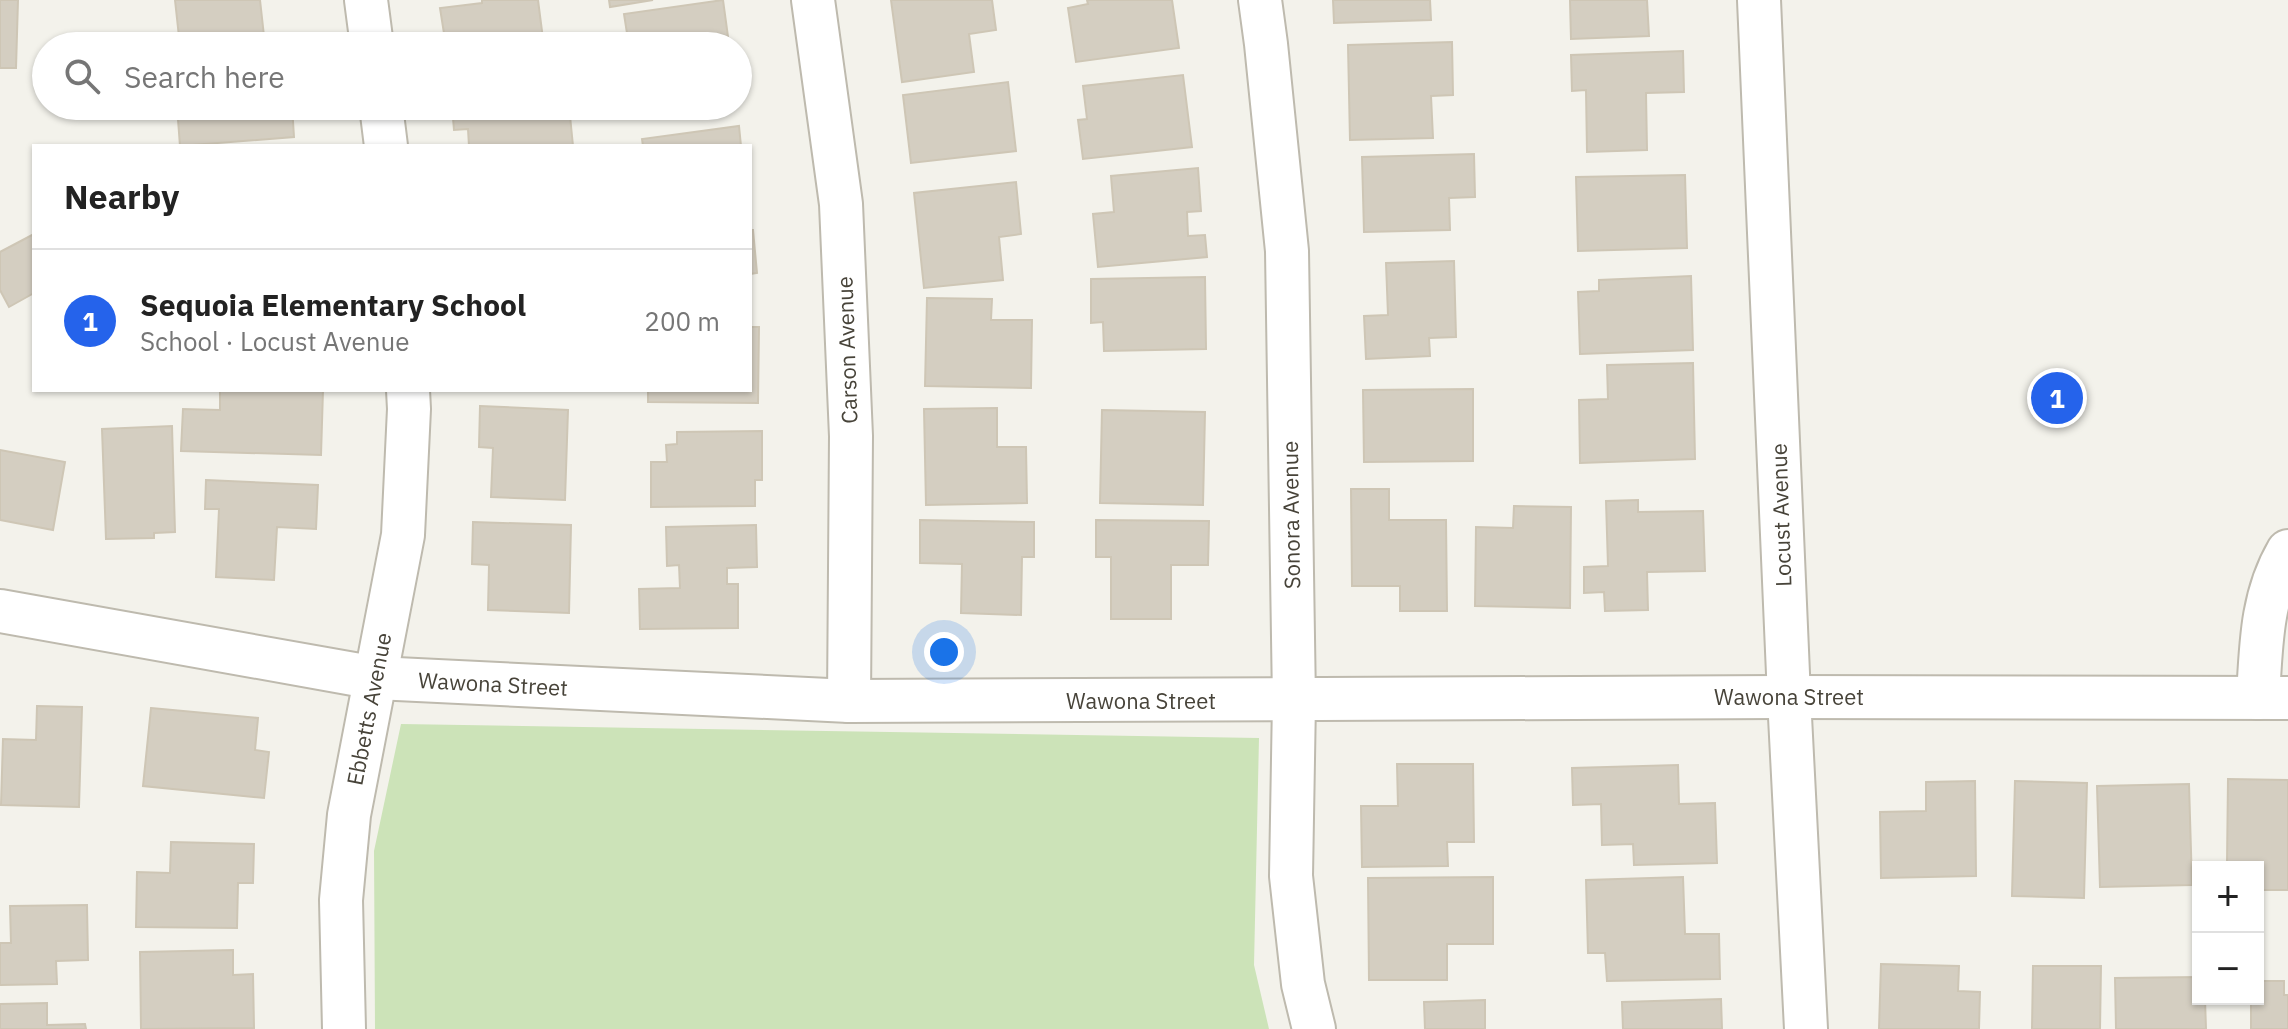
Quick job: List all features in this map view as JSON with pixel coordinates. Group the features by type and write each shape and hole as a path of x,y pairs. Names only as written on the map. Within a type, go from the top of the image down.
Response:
{"street":[{"path":"366,0 370,32"},
{"name":"Carson Avenue","path":"813,0 841,204 851,436 849,701"},
{"name":"Sonora Avenue","path":"1260,0 1287,251 1294,701 1291,876 1303,984 1314,1029"},
{"name":"Locust Avenue","path":"1759,0 1806,1029"},
{"path":"383,120 386,144"},
{"name":"Ebbetts Avenue","path":"344,1029 342,885 349,815 403,535 408,392"},
{"path":"2273,698 2263,617 2280,588 2277,570 2288,551"},
{"name":"Wawona Street","path":"0,611 376,678 849,701 2273,698"}],"green space":[{"path":"401,724 1259,738 1254,965 1269,1029 375,1029 374,851"}],"building":[{"path":"0,0 18,0 16,68 0,68"},
{"path":"175,0 260,0 264,32 178,32"},
{"path":"482,0 538,0 542,32 444,32 440,8 482,3"},
{"path":"609,0 653,0 610,7"},
{"path":"723,0 727,32 627,32 624,14"},
{"path":"891,0 992,0 996,30 969,34 974,72 902,82"},
{"path":"1087,0 1172,0 1179,48 1076,62 1068,8 1088,4"},
{"path":"1333,0 1430,0 1431,20 1334,23"},
{"path":"1570,0 1647,0 1649,36 1571,39"},
{"path":"1452,42 1453,95 1431,96 1433,138 1350,140 1348,45"},
{"path":"1683,51 1684,92 1646,93 1647,150 1587,152 1586,90 1572,91 1571,55"},
{"path":"1183,75 1192,147 1083,159 1078,120 1087,119 1083,86"},
{"path":"1008,82 1016,151 911,163 903,95"},
{"path":"178,120 293,120 294,137 180,144"},
{"path":"453,120 570,120 573,144 469,144 468,129 454,130"},
{"path":"739,126 741,144 643,144 642,139"},
{"path":"1474,154 1475,197 1449,198 1450,230 1364,232 1362,157"},
{"path":"1198,168 1201,211 1187,212 1188,236 1205,235 1207,257 1098,267 1093,214 1114,212 1111,176"},
{"path":"1685,175 1687,248 1578,251 1576,177"},
{"path":"1016,182 1021,234 999,237 1003,280 924,288 914,193"},
{"path":"752,230 753,230 757,273 752,274"},
{"path":"32,235 32,294 9,307 0,290 0,252"},
{"path":"1454,261 1456,337 1429,338 1430,356 1366,359 1364,316 1388,315 1386,263"},
{"path":"1691,276 1693,350 1580,354 1578,292 1599,291 1599,280"},
{"path":"1205,277 1206,349 1104,351 1103,322 1091,323 1091,279"},
{"path":"927,298 992,299 991,320 1032,320 1031,388 925,386"},
{"path":"752,327 759,327 758,403 648,402 648,392 752,392"},
{"path":"1693,363 1695,459 1580,463 1579,400 1608,399 1607,365"},
{"path":"1473,389 1473,461 1364,462 1363,390"},
{"path":"220,392 323,392 321,455 181,451 183,409 220,410"},
{"path":"480,406 568,410 565,500 491,497 493,448 479,447"},
{"path":"997,408 997,447 1026,447 1027,503 926,505 924,409"},
{"path":"1102,410 1205,412 1203,505 1100,503"},
{"path":"172,426 175,532 154,533 154,538 106,539 102,429"},
{"path":"762,431 762,480 755,480 755,506 651,507 651,462 667,462 666,445 677,444 677,432"},
{"path":"0,450 65,462 53,530 0,520"},
{"path":"206,480 318,485 316,529 277,527 274,580 216,577 219,509 205,509"},
{"path":"1351,489 1389,489 1389,520 1446,520 1447,611 1400,611 1400,586 1352,586"},
{"path":"1638,500 1638,512 1703,511 1705,571 1647,572 1648,610 1605,611 1604,592 1584,593 1584,567 1608,566 1606,501"},
{"path":"1514,506 1571,507 1570,608 1475,606 1476,527 1513,528"},
{"path":"920,520 1034,522 1034,557 1022,557 1021,615 961,613 962,564 920,563"},
{"path":"1096,520 1209,521 1208,565 1171,565 1171,619 1111,619 1111,557 1096,557"},
{"path":"473,522 571,525 569,613 488,610 489,565 472,564"},
{"path":"756,525 757,567 727,568 727,584 738,584 738,628 640,629 639,589 680,588 679,565 667,566 666,527"},
{"path":"37,706 82,707 79,807 1,805 3,739 36,740"},
{"path":"151,708 258,718 255,750 269,752 264,798 143,786"},
{"path":"1397,764 1473,764 1474,842 1447,842 1448,866 1362,867 1361,806 1398,806"},
{"path":"1678,765 1679,804 1715,803 1717,863 1634,865 1633,844 1602,845 1601,804 1573,805 1572,768"},
{"path":"2228,779 2288,780 2288,890 2264,890 2264,861 2227,861"},
{"path":"1975,781 1976,876 1881,878 1880,812 1926,811 1926,782"},
{"path":"2015,781 2087,783 2084,898 2012,896"},
{"path":"2189,784 2192,885 2100,887 2097,786"},
{"path":"171,842 254,844 253,883 238,883 237,928 136,927 137,872 170,873"},
{"path":"1493,877 1493,944 1447,944 1447,980 1369,980 1368,878"},
{"path":"1683,877 1685,934 1719,934 1720,979 1607,981 1605,953 1588,953 1586,880"},
{"path":"87,905 88,960 56,961 57,984 0,985 0,943 11,943 10,906"},
{"path":"233,950 233,975 253,974 254,1028 141,1029 140,952"},
{"path":"1881,964 1959,966 1958,991 1980,992 1979,1029 1879,1029"},
{"path":"2033,966 2101,966 2100,1029 2032,1029"},
{"path":"2192,977 2192,1005 2205,1005 2206,1029 2116,1029 2115,978"},
{"path":"2264,981 2284,981 2284,995 2288,995 2288,1029 2251,1029 2251,1005 2264,1005"},
{"path":"1721,999 1722,1029 1623,1029 1622,1002"},
{"path":"1485,1000 1485,1029 1425,1029 1424,1002"},
{"path":"47,1003 47,1025 85,1024 86,1029 0,1029 0,1004"}],"place":[{"name":"Sequoia Elementary School","path":"2057,398"}]}
